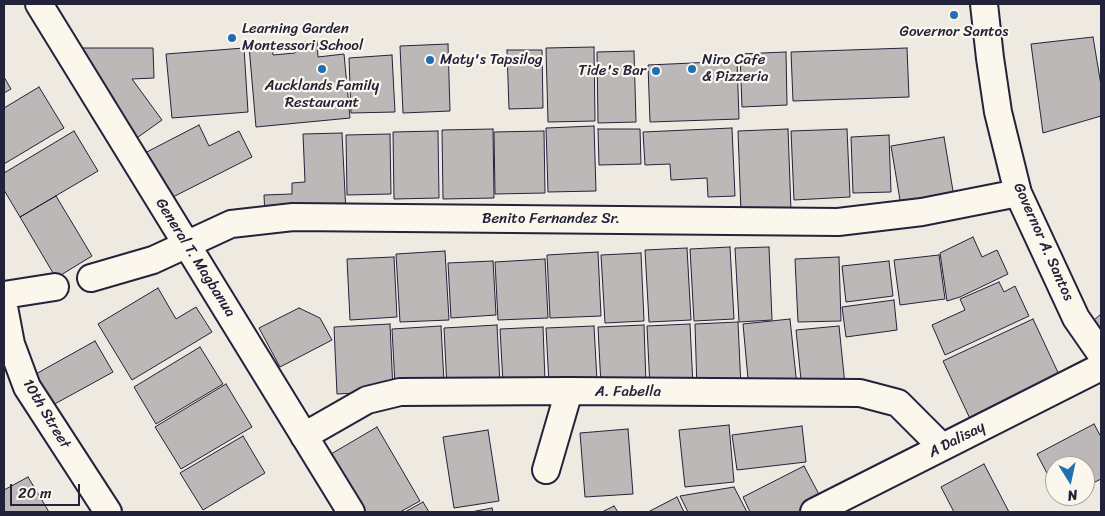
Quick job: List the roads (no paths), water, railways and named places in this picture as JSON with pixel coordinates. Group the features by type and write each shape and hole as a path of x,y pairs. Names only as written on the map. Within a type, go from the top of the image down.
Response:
{"street":[{"name":"General T. Magbanua","path":"39,4 351,512"},
{"name":"Governor A. Santos","path":"984,4 998,112 1018,193 1076,318 1101,354"},
{"name":"Benito Fernandez Sr.","path":"91,278 153,260 187,246 231,224 292,217 838,222 922,212 1018,193"},
{"path":"4,295 55,287"},
{"name":"10th Street","path":"4,307 11,344 27,386 107,512"},
{"name":"A Dalisay","path":"814,512 1101,367"},
{"path":"546,470 569,391"},
{"name":"A. Fabella","path":"304,436 366,400 400,392 860,393 898,403 942,448"}],"place":[{"name":"Governor Santos","path":"954,15"},
{"name":"Learning Garden Montessori School","path":"232,38"},
{"name":"Maty's Tapsilog","path":"430,60"},
{"name":"Aucklands Family Restaurant","path":"322,69"},
{"name":"Niro Cafe & Pizzeria","path":"692,69"},
{"name":"Tide's Bar","path":"656,71"}]}
